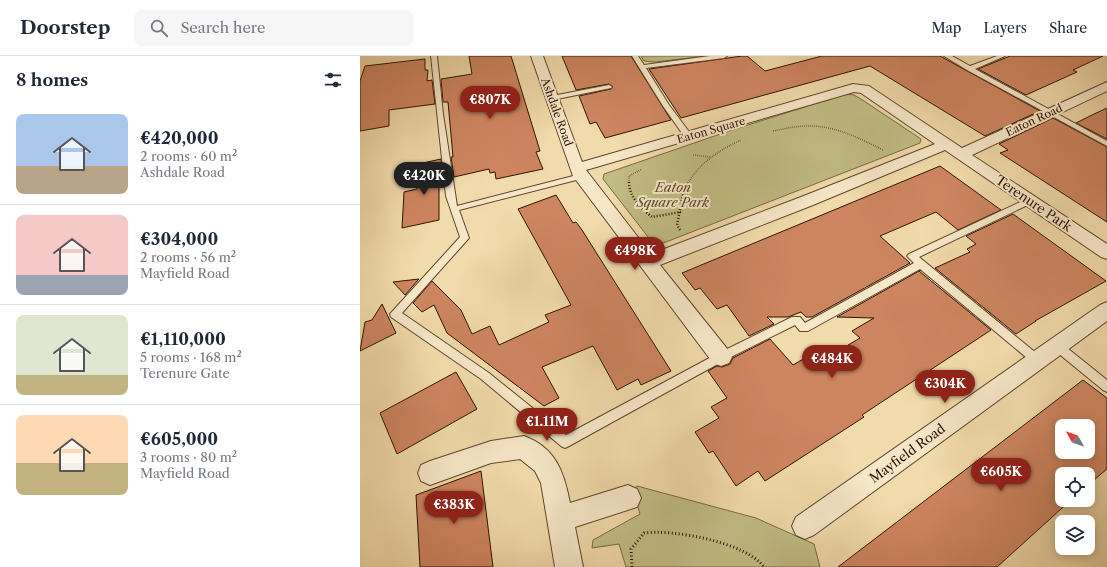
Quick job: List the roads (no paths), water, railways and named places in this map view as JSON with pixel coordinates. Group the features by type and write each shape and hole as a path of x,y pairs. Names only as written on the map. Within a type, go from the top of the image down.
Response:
{"street":[{"name":"Ashdale Road","path":"537,56 579,172"},
{"name":"Eaton Road","path":"961,154 1107,86"},
{"name":"Eaton Square","path":"579,172 689,137 853,88 864,89 961,154"},
{"path":"648,262 807,201 947,144"},
{"name":"Terenure Park","path":"961,154 1031,200 1107,253"},
{"path":"579,172 721,357"},
{"name":"Mayfield Road","path":"805,526 1107,310"},
{"path":"430,473 491,452 524,447 544,463 554,482 569,567"},
{"path":"560,519 628,498"}],"lane":[{"path":"434,56 438,107 450,186 449,200 461,224 465,238 395,314 485,376 565,442 721,357 796,320 804,328 921,264"},
{"path":"636,56 666,106 689,137"},
{"path":"642,67 724,56"},
{"path":"946,56 1107,144"},
{"path":"969,69 1002,56"},
{"path":"552,98 609,87"},
{"path":"454,209 579,172"},
{"path":"1031,200 912,256 1037,360"},
{"path":"1057,346 1107,387"}],"park label":[{"name":"Eaton Square Park","path":"673,194"}]}
